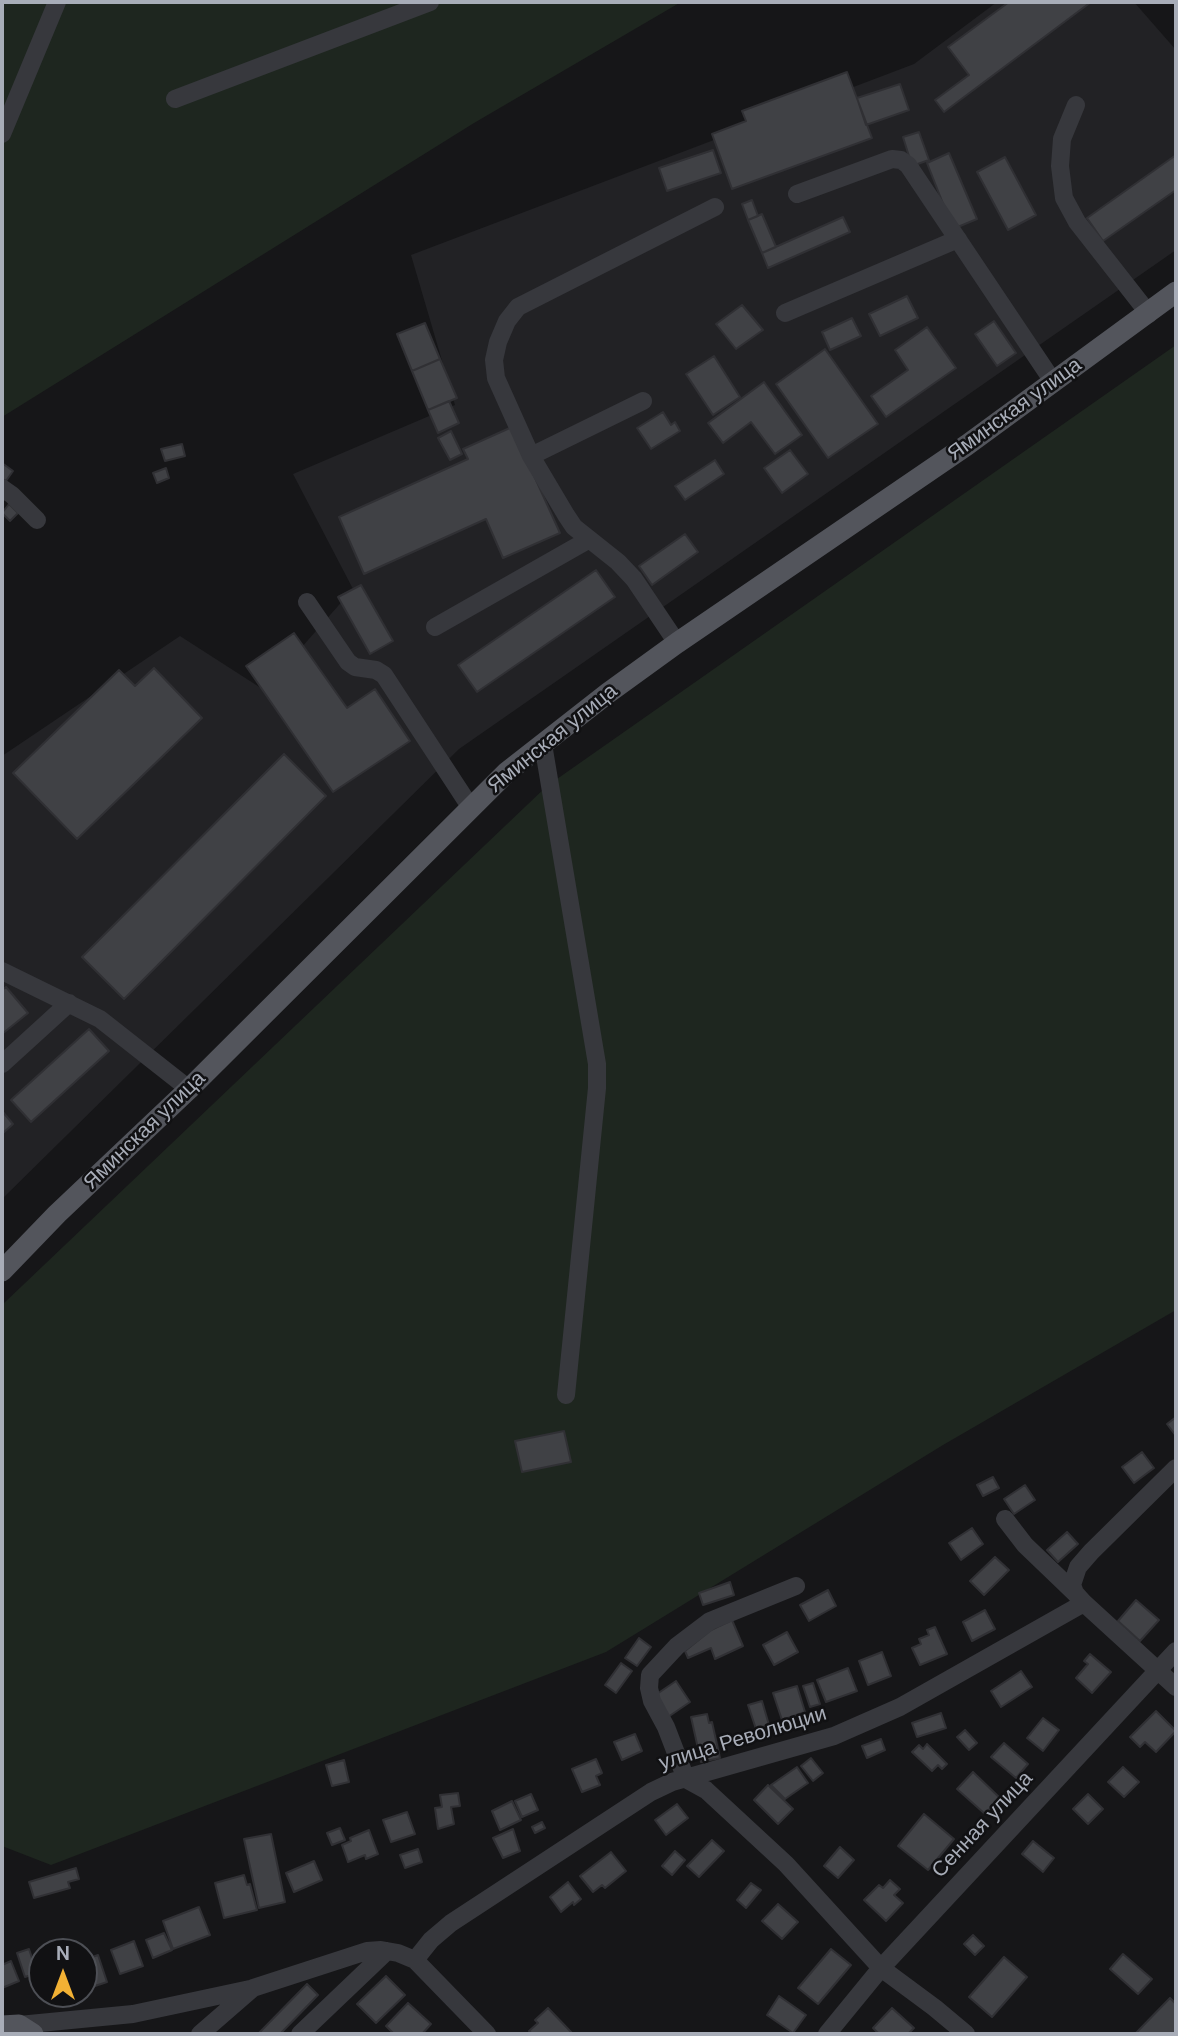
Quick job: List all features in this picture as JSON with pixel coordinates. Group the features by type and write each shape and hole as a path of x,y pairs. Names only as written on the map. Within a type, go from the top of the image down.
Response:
{"main road":[{"name":"Яминская улица","path":"2,1271 57,1214 189,1089 506,772 677,643 967,445 1176,292"}],"street":[{"path":"2,134 57,2"},
{"path":"175,99 430,2"},
{"path":"1076,105 1062,139 1060,166 1064,198 1077,222 1149,314"},
{"path":"797,194 892,159 901,160 908,165 1054,383"},
{"path":"677,643 634,579 618,562 574,527 531,456 496,378 494,360 507,321 519,307 715,207"},
{"path":"785,313 958,239"},
{"path":"531,456 643,401"},
{"path":"2,488 37,520"},
{"path":"435,627 588,540"},
{"path":"307,603 348,662 355,667 376,670 384,675 471,808"},
{"path":"543,744 597,1064 597,1088 566,1395"},
{"path":"2,971 69,1003 117,1031 189,1089"},
{"path":"2,1064 69,1003"},
{"path":"1079,1598 1073,1578 1085,1559 1176,1468"},
{"path":"1004,1519 1025,1545 1079,1598 1176,1687"},
{"path":"796,1586 703,1625 667,1656 650,1675 652,1701 666,1727 686,1779 706,1790 778,1856 881,1968 966,2034"},
{"name":"улица Революции","path":"415,1960 431,1940 473,1908 651,1792 686,1779 834,1736 900,1707 1079,1598"},
{"name":"Сенная улица","path":"827,2034 881,1968 1176,1651"},
{"path":"18,2029 133,2014 253,1988 367,1951 387,1951 415,1960 481,2032"},
{"path":"301,2034 387,1951"},
{"path":"200,2034 253,1988"}],"shaded area":[{"path":"2,2 681,2 474,123 2,417"},
{"path":"997,2 1134,2 1176,50 1176,250 459,749 2,1199 2,756 180,636 264,690 353,589 293,474 455,405 411,255 914,64"},
{"path":"1176,345 1176,1310 943,1445 606,1652 51,1865 2,1846 2,1305 547,786"}],"building":[{"path":"1009,2 1091,2 944,112 935,100 969,75 948,47"},
{"path":"847,72 872,138 732,189 712,134 746,121 742,111"},
{"path":"900,84 909,110 866,125 857,98"},
{"path":"919,132 929,160 912,166 903,137"},
{"path":"713,150 721,173 667,191 659,168"},
{"path":"949,153 977,219 953,229 927,163"},
{"path":"1176,155 1176,190 1103,241 1087,218"},
{"path":"1005,157 1036,215 1008,230 977,172"},
{"path":"752,200 758,216 748,220 742,204"},
{"path":"762,214 776,247 762,253 748,220"},
{"path":"843,217 850,232 768,268 762,253"},
{"path":"907,296 918,318 880,336 869,314"},
{"path":"742,305 763,330 736,349 716,324"},
{"path":"852,318 861,336 830,350 822,332"},
{"path":"994,321 1016,353 997,366 975,334"},
{"path":"425,323 440,359 412,371 397,334"},
{"path":"927,327 956,368 886,417 871,396 908,370 895,350"},
{"path":"825,349 878,424 828,458 776,384"},
{"path":"714,356 740,397 713,415 686,374"},
{"path":"440,359 457,398 428,410 412,371"},
{"path":"764,382 802,435 775,454 751,422 723,443 708,423"},
{"path":"449,401 459,423 438,433 428,410"},
{"path":"663,412 671,425 675,422 680,431 651,449 637,428"},
{"path":"512,427 560,533 503,558 486,519 364,574 339,517 468,459 463,449"},
{"path":"451,431 462,454 450,460 438,438"},
{"path":"182,444 185,456 165,461 161,449"},
{"path":"790,450 808,474 782,493 764,468"},
{"path":"715,460 724,474 685,500 675,486"},
{"path":"2,463 13,471 6,481 2,479"},
{"path":"166,468 169,478 157,483 153,473"},
{"path":"9,504 18,513 10,521 2,513"},
{"path":"685,534 698,552 652,585 639,566"},
{"path":"596,570 615,597 477,692 458,665"},
{"path":"361,585 393,641 370,654 338,597"},
{"path":"294,633 347,708 375,689 410,741 333,792 246,666"},
{"path":"154,668 202,718 77,839 13,773 119,670 135,686"},
{"path":"284,754 326,796 124,999 82,957"},
{"path":"6,987 28,1013 2,1034 2,990"},
{"path":"89,1029 109,1051 31,1122 11,1100"},
{"path":"2,1111 13,1124 2,1134"},
{"path":"1176,1417 1176,1436 1167,1424"},
{"path":"564,1431 571,1462 522,1472 515,1441"},
{"path":"1142,1452 1154,1468 1134,1483 1122,1467"},
{"path":"993,1477 999,1488 983,1496 977,1485"},
{"path":"1025,1485 1035,1500 1014,1514 1004,1499"},
{"path":"972,1528 983,1544 961,1560 949,1543"},
{"path":"1067,1532 1078,1544 1058,1562 1047,1550"},
{"path":"995,1557 1009,1570 984,1595 970,1581"},
{"path":"730,1582 734,1595 703,1605 699,1593"},
{"path":"828,1590 836,1606 809,1621 800,1605"},
{"path":"1136,1600 1159,1620 1140,1641 1118,1621"},
{"path":"985,1610 995,1629 972,1641 963,1622"},
{"path":"732,1620 743,1646 715,1659 711,1648 688,1658 685,1651 711,1630"},
{"path":"935,1627 947,1654 920,1665 912,1648 921,1644 919,1639 929,1635 927,1630"},
{"path":"787,1632 798,1652 774,1665 763,1645"},
{"path":"639,1638 651,1647 637,1666 625,1658"},
{"path":"882,1652 891,1676 868,1685 859,1661"},
{"path":"1090,1654 1111,1672 1092,1693 1076,1678 1088,1664 1084,1661"},
{"path":"621,1663 632,1671 616,1693 605,1685"},
{"path":"848,1668 857,1691 826,1702 817,1680"},
{"path":"1021,1671 1032,1687 1001,1707 991,1691"},
{"path":"676,1681 690,1702 668,1717 654,1696"},
{"path":"813,1683 820,1704 810,1707 803,1686"},
{"path":"797,1686 805,1712 782,1720 773,1693"},
{"path":"762,1701 769,1725 756,1729 748,1705"},
{"path":"1156,1711 1176,1731 1156,1752 1145,1742 1140,1747 1130,1737"},
{"path":"941,1713 946,1728 917,1737 912,1723"},
{"path":"707,1714 709,1723 712,1722 720,1758 701,1762 691,1717"},
{"path":"1043,1718 1059,1730 1043,1751 1027,1738"},
{"path":"965,1730 977,1743 969,1750 957,1737"},
{"path":"635,1734 642,1751 622,1760 614,1742"},
{"path":"881,1739 885,1750 867,1758 862,1746"},
{"path":"1004,1743 1028,1764 1016,1778 991,1757"},
{"path":"927,1744 947,1764 942,1769 938,1765 932,1771 912,1752 919,1745 923,1749"},
{"path":"811,1758 823,1773 813,1781 801,1766"},
{"path":"596,1759 602,1773 596,1776 600,1785 582,1792 572,1769"},
{"path":"344,1760 349,1782 332,1786 326,1765"},
{"path":"797,1767 808,1783 785,1799 771,1785"},
{"path":"1123,1767 1139,1782 1124,1797 1108,1782"},
{"path":"973,1772 1000,1798 985,1814 957,1789"},
{"path":"768,1785 793,1809 778,1824 754,1800"},
{"path":"458,1793 460,1806 451,1807 454,1824 438,1829 435,1808 442,1807 440,1795"},
{"path":"531,1794 538,1810 522,1817 515,1801"},
{"path":"1088,1794 1103,1809 1088,1824 1073,1809"},
{"path":"512,1801 521,1820 500,1830 492,1811"},
{"path":"677,1804 688,1818 666,1835 655,1820"},
{"path":"407,1812 415,1834 391,1842 383,1820"},
{"path":"924,1814 954,1839 928,1870 898,1846"},
{"path":"542,1822 545,1828 535,1833 532,1827"},
{"path":"340,1828 345,1840 332,1845 327,1833"},
{"path":"513,1829 520,1851 503,1858 493,1838"},
{"path":"369,1830 378,1854 366,1859 365,1855 348,1862 342,1845 351,1841 350,1838"},
{"path":"271,1834 285,1902 259,1908 244,1839"},
{"path":"712,1840 724,1851 699,1877 687,1866"},
{"path":"1033,1841 1054,1858 1043,1872 1022,1854"},
{"path":"840,1847 854,1860 838,1878 824,1866"},
{"path":"418,1849 422,1862 405,1868 400,1855"},
{"path":"675,1851 685,1860 672,1875 662,1866"},
{"path":"611,1852 626,1871 605,1888 602,1885 593,1892 580,1876"},
{"path":"314,1861 322,1880 294,1892 286,1873"},
{"path":"76,1868 79,1879 68,1882 70,1888 34,1898 29,1882"},
{"path":"244,1875 247,1885 250,1884 257,1910 224,1918 215,1883"},
{"path":"890,1880 900,1889 894,1895 903,1903 886,1921 864,1900 879,1885 883,1888"},
{"path":"568,1882 581,1899 561,1912 550,1897"},
{"path":"751,1883 761,1890 746,1908 737,1900"},
{"path":"778,1904 798,1922 782,1939 762,1921"},
{"path":"199,1907 210,1935 173,1949 163,1921"},
{"path":"164,1933 172,1950 153,1958 146,1940"},
{"path":"973,1935 984,1946 975,1955 964,1944"},
{"path":"134,1941 143,1966 120,1974 111,1950"},
{"path":"28,1949 28,1976 25,1977 17,1953"},
{"path":"831,1949 851,1965 818,2004 798,1988"},
{"path":"1123,1954 1152,1979 1138,1994 1110,1969"},
{"path":"98,1955 107,1982 98,1985"},
{"path":"1004,1957 1027,1977 992,2017 969,1997"},
{"path":"11,1961 19,1981 2,1988 2,1965"},
{"path":"386,1976 405,1995 376,2023 357,2004"},
{"path":"307,1984 318,1995 280,2034 258,2034"},
{"path":"779,1996 806,2015 793,2033 767,2015"},
{"path":"1170,1998 1176,2004 1176,2034 1135,2034"},
{"path":"408,2003 431,2024 422,2034 394,2034 386,2026"},
{"path":"548,2008 571,2034 532,2034 529,2031 538,2023 535,2020"},
{"path":"892,2008 914,2028 908,2034 879,2034 873,2028"}]}
